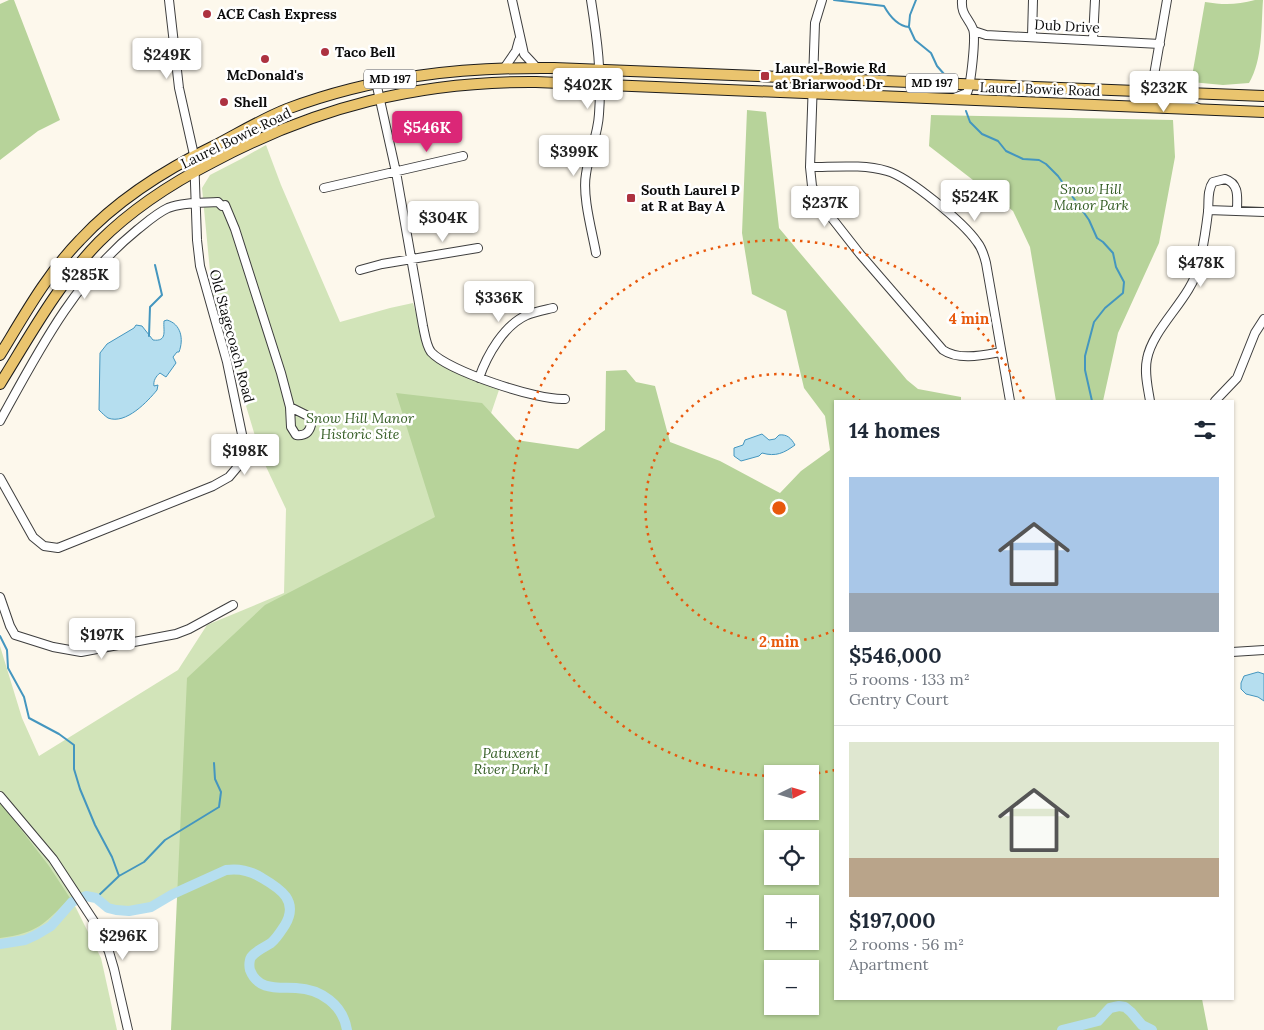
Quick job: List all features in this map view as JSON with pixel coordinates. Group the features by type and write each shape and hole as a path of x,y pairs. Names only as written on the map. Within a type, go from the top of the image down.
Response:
{"main road":[{"name":"Laurel Bowie Road","path":"0,354 46,280 81,239 114,208 133,194 163,173 286,110 376,82 428,74 505,67 1264,96"},
{"name":"Laurel Bowie Road","path":"0,384 57,292 70,275 113,229 144,205 196,171 253,141 348,105 434,88 480,83 536,82 1264,112"},
{"path":"0,372 11,353 21,349"}],"street":[{"name":"Old Stagecoach Road","path":"0,478 33,537 44,546 56,548 213,486 229,477 240,464 244,449 240,419 227,362 200,266 197,240 196,171 179,88 169,0"},
{"path":"512,0 524,54 537,68"},
{"path":"591,0 600,84 598,127 585,180 596,253"},
{"path":"822,0 814,23 810,167 812,186 820,203 860,254 941,348 948,353 960,356 1002,352"},
{"path":"953,99 967,93 970,84 974,30 962,10 962,0"},
{"path":"1032,36 1033,0"},
{"path":"1093,39 1095,0"},
{"path":"1167,0 1154,75 1156,100 1184,101 1199,109"},
{"name":"Dub Drive","path":"974,30 986,35 1093,39 1160,44"},
{"path":"505,67 516,51 519,38"},
{"path":"376,82 378,99 396,172 423,326 430,350 437,357 479,378 554,400 565,400"},
{"path":"324,188 463,156"},
{"path":"810,167 874,168 896,174 906,179 929,197 977,241 984,256 1010,400"},
{"path":"1150,400 1146,372 1149,351 1196,274 1212,184 1218,180 1225,179 1231,181 1236,187 1237,210"},
{"path":"0,421 62,313 95,269 123,242 162,212 174,206 196,203 221,203 235,229 281,373 290,408"},
{"path":"1208,210 1264,212"},
{"path":"360,270 382,264 478,248"},
{"path":"479,378 490,354 508,330 526,315 554,308"},
{"path":"1216,400 1237,378 1254,333 1264,319"},
{"path":"0,597 10,626 16,636 77,652 176,634 233,605"},
{"path":"1234,652 1264,650"},
{"path":"0,796 53,859 99,929 109,952 128,1030"}],"green space":[{"path":"14,0 60,120 38,131 0,160 0,4"},
{"path":"1263,0 1261,32 1257,64 1249,83 1223,85 1191,82 1205,2 1230,4"},
{"name":"Patuxent River Park I","path":"747,110 766,112 779,228 907,380 918,389 961,397 961,400 834,400 834,1000 1202,1000 1208,1030 171,1030 187,678 265,605 435,517 396,393 482,403 516,440 578,449 605,430 606,371 626,370 636,382 655,386 670,442 720,461 780,493 801,471 830,450 825,416 804,388 786,311 752,294 742,233"},
{"name":"Snow Hill Manor Park","path":"931,115 1173,120 1175,157 1159,243 1118,333 1103,400 1056,400 1030,247 1013,211 929,146"},
{"name":"Patuxent River Park I","path":"266,145 281,185 340,322 413,303 422,334 438,358 500,387 483,437 834,547 834,1000 1062,1030 347,1030 182,891 153,906 134,911 110,909 91,896 73,902 101,958 117,1030 0,1030 0,646 22,718 39,756 178,670 207,625 284,593 286,509 261,456 212,292 202,188 210,175"},
{"path":"0,802 49,866 70,898 40,926 13,936 0,938"}],"water":[{"path":"167,320 178,328 181,337 179,352 173,357 176,363 166,377 160,373 157,376 154,380 154,386 158,385 157,390 136,411 122,418 108,418 99,410 100,353 107,344 136,325 142,326 153,340 161,339 164,335 164,321"},
{"path":"762,434 769,440 775,439 779,435 787,436 795,445 780,454 762,453 759,456 741,461 734,456 734,448 743,445 745,440"},
{"path":"1258,672 1264,674 1264,701 1258,697 1246,694 1241,689 1244,676"}],"waterway":[{"path":"834,0 884,6 894,20 901,25 909,27 915,40 931,53 937,66 944,74"},
{"path":"909,26 910,15 916,0"},
{"path":"966,111 970,122 982,134 998,141 1006,151 1023,159 1039,160 1046,164 1058,176 1089,220 1097,238 1113,253 1116,267 1124,282 1123,293 1105,308 1094,322 1085,356 1085,370 1092,400"},
{"path":"149,336 150,307 162,295 155,265"},
{"path":"0,636 7,650 8,668 24,697 29,718 59,734 74,745 74,769 80,789 119,876 96,898"},
{"path":"119,876 144,862 165,840 219,807 221,792 215,779 214,763"},
{"path":"0,944 25,940 36,935 51,926 72,902 86,896 96,898 108,908 129,911 151,907 173,894 226,870 236,869 245,871 258,876 281,891 289,902 290,909 289,917 277,937 251,957 249,963 250,970 254,977 263,985 305,989 322,995 336,1006 345,1021 347,1030"},
{"path":"1062,1030 1098,1021 1110,1008 1119,1006 1125,1007 1142,1025 1152,1030"}],"place":[{"name":"ACE Cash Express","path":"207,14"},
{"name":"Taco Bell","path":"325,52"},
{"name":"McDonald's","path":"265,59"},
{"name":"Laurel-Bowie Rd at Briarwood Dr","path":"765,76"},
{"name":"Shell","path":"224,102"},
{"name":"South Laurel P at R at Bay A","path":"631,198"}],"park label":[{"name":"Snow Hill Manor Historic Site","path":"360,426"}]}
